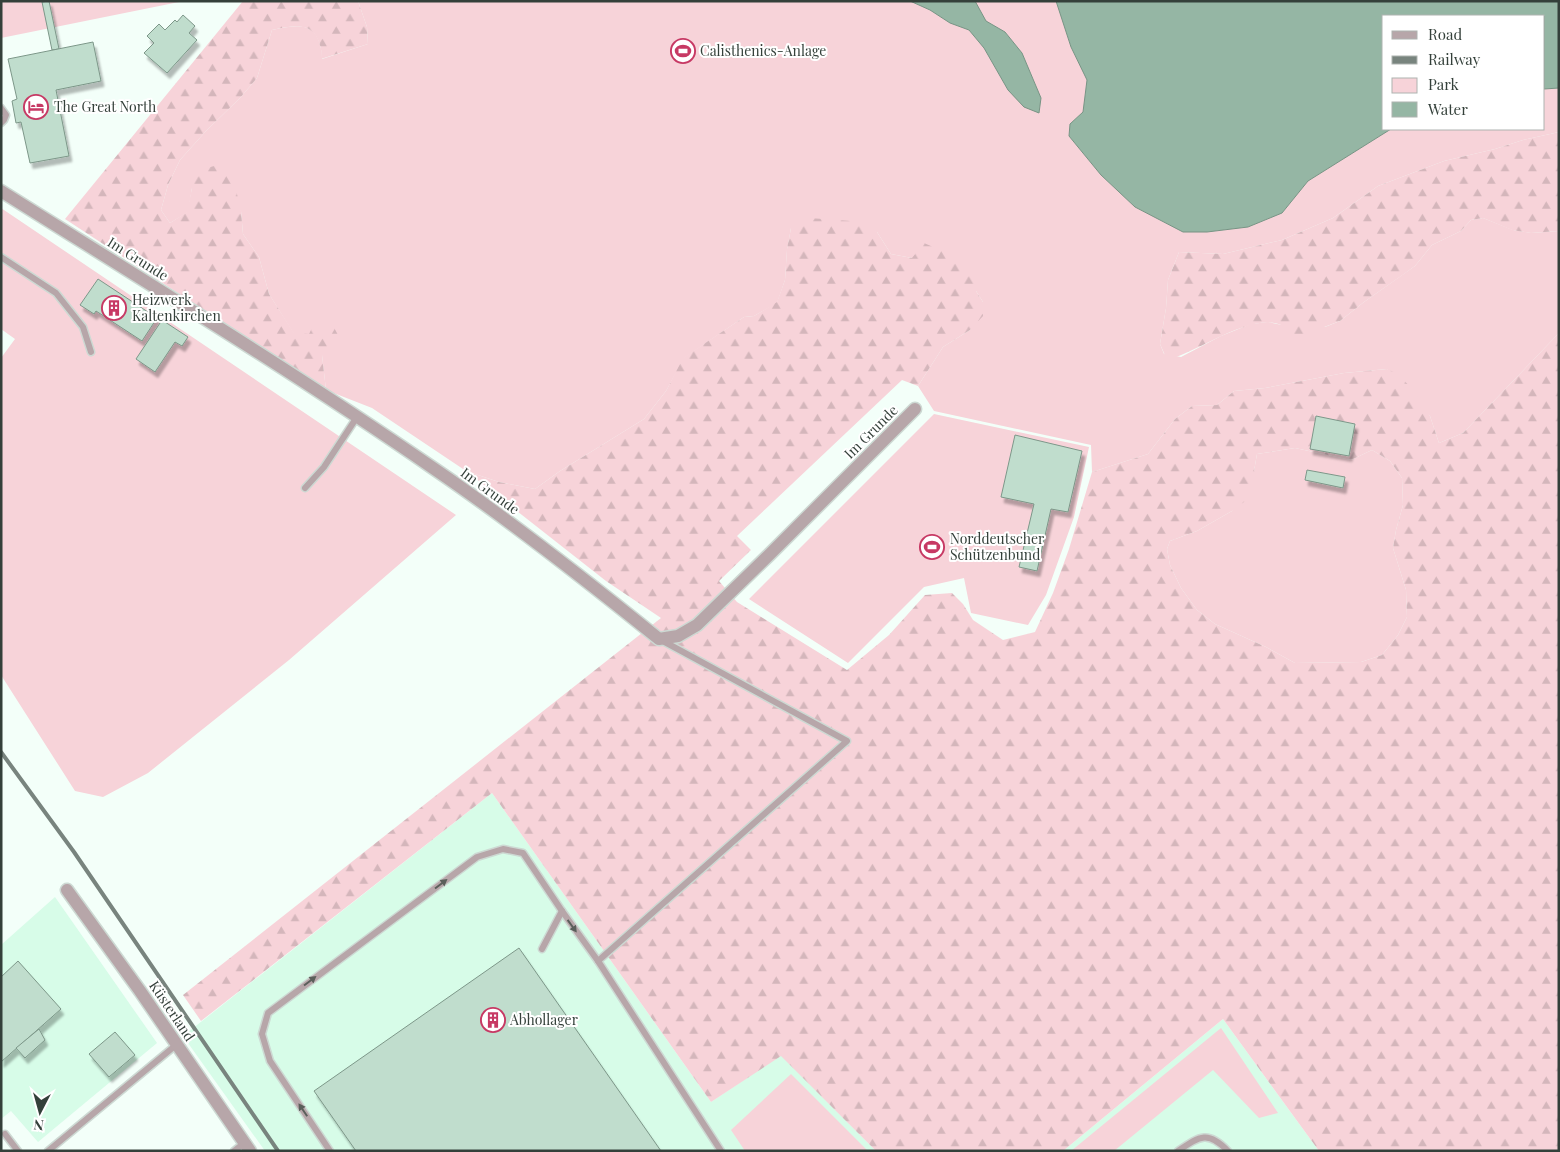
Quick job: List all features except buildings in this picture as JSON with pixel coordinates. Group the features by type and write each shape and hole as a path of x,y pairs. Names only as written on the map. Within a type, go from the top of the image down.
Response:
{"street":[{"name":"Im Grunde","path":"1,191 357,417 434,469 504,520 659,639 678,636 697,625 915,409"},
{"name":"Küsterland","path":"67,890 176,1044 242,1148"}],"lane":[{"path":"1,108 6,115 1,123"},
{"path":"1,257 56,293 83,327 91,352"},
{"path":"305,488 324,467 357,417"},
{"path":"598,961 847,741 659,639"},
{"path":"330,1151 270,1061 262,1034 268,1013 477,858 503,849 523,853 598,961 721,1151"},
{"path":"542,949 562,911"},
{"path":"48,1151 176,1044"},
{"path":"5,1134 18,1151"},
{"path":"1178,1151 1195,1139 1207,1137 1218,1140 1228,1151"}],"shaded area":[{"path":"492,793 711,1102 781,1055 876,1151 265,1151 183,1036"},
{"path":"55,897 157,1043 38,1142 11,1111 1,1119 1,945"},
{"path":"1223,1019 1319,1151 1063,1151"}],"green space":[{"path":"1,1 184,1 1,38"},
{"path":"243,1 358,1 367,27 368,44 321,59 319,42 310,30 298,26 272,30 257,78 180,160 168,185 161,210 170,223 187,212 192,188 199,170 218,165 233,177 241,211 243,234 259,257 269,294 294,333 309,334 314,324 331,322 338,335 322,355 326,390 65,219"},
{"path":"358,1 910,1 930,10 950,23 969,30 984,48 1008,90 1039,113 1041,98 1022,53 1005,32 986,21 975,1 1056,1 1071,47 1087,80 1083,112 1070,124 1069,136 1101,175 1135,207 1183,232 1208,232 1248,227 1282,213 1308,181 1389,130 1545,130 1545,89 1559,88 1559,132 1444,161 1378,186 1333,218 1282,240 1223,254 1179,252 1168,280 1160,344 1164,354 1181,357 1221,336 1251,324 1268,322 1282,325 1325,327 1340,321 1415,266 1432,245 1461,231 1471,220 1483,218 1513,230 1531,233 1559,231 1559,333 1463,433 1439,443 1430,416 1387,369 1344,373 1265,388 1234,391 1217,405 1192,406 1175,419 1148,454 1092,472 1091,445 934,411 918,386 943,347 970,330 983,302 976,291 912,258 891,254 877,232 791,228 785,280 777,303 754,316 744,317 684,358 666,391 644,419 560,471 535,489 499,482 466,471 372,408 326,390 322,355 309,334 294,334 269,294 259,257 243,234 241,211 192,188 188,212 170,223 161,210 168,185 180,160 257,78 272,30 298,26 310,29 318,39 322,59 368,44 367,27"},
{"path":"1559,132 1559,231 1531,233 1512,230 1483,218 1471,220 1461,231 1432,245 1415,266 1340,321 1306,334 1292,336 1281,325 1269,322 1255,324 1240,328 1180,356 1167,360 1160,344 1168,280 1179,252 1223,254 1282,240 1333,218 1378,186 1444,161"},
{"path":"1,208 456,515 289,660 148,773 103,797 75,791 1,675 1,358 15,339 1,329"},
{"path":"809,218 851,221 877,232 891,254 912,258 924,243 965,261 976,270 976,291 983,302 983,316 970,330 943,347 918,386 902,380 737,536 751,550 719,581 737,602 847,670 889,635 925,595 952,593 963,604 973,620 1003,640 1035,632 1053,593 1069,549 1092,472 1148,454 1175,419 1192,406 1217,405 1234,391 1265,388 1344,373 1387,369 1398,374 1415,392 1430,416 1439,443 1463,433 1559,333 1559,1151 1319,1151 1223,1019 1063,1151 876,1151 781,1056 711,1102 492,793 201,1021 183,995 661,618 606,581 466,471 499,482 535,489 560,471 644,419 666,391 683,358 744,317 754,316 777,302 785,280 787,249 791,228","holes":["1295,448 1351,460 1372,450 1390,461 1402,478 1403,505 1393,548 1406,590 1407,617 1398,635 1382,655 1361,662 1295,663 1266,647 1215,624 1197,610 1181,588 1170,565 1167,549 1170,541 1197,531 1232,511 1252,496 1259,477 1254,471 1257,454"]},
{"name":"Norddeutscher Schützenbund","path":"934,414 1089,447 1074,517 1046,595 1028,625 971,613 964,578 924,587 848,663 749,599"},
{"path":"1295,448 1351,460 1372,450 1390,461 1402,478 1403,505 1393,548 1406,590 1407,617 1398,635 1382,655 1361,662 1295,663 1266,647 1215,624 1197,610 1181,588 1170,565 1167,549 1170,541 1197,531 1232,511 1254,471 1257,454"},
{"path":"1221,1028 1278,1113 1259,1118 1213,1070 1114,1151 1071,1151"},
{"path":"791,1074 868,1151 745,1151 731,1130"}],"water":[{"path":"910,1 975,1 986,21 1005,32 1022,53 1041,98 1039,113 1024,107 1008,90 984,48 969,30 950,23 930,10"},
{"path":"1056,1 1559,1 1559,88 1545,89 1545,15 1382,15 1382,130 1389,130 1308,181 1282,213 1248,227 1207,232 1183,232 1135,207 1101,175 1069,136 1070,124 1083,112 1087,80 1071,47"}],"railway":[{"path":"1,752 74,852 278,1151"}],"place":[{"name":"Calisthenics-Anlage","path":"683,51"},
{"name":"The Great North","path":"36,107"},
{"name":"Heizwerk Kaltenkirchen","path":"114,308"},
{"name":"Norddeutscher Schützenbund","path":"932,547"},
{"name":"Abhollager","path":"493,1020"}]}
